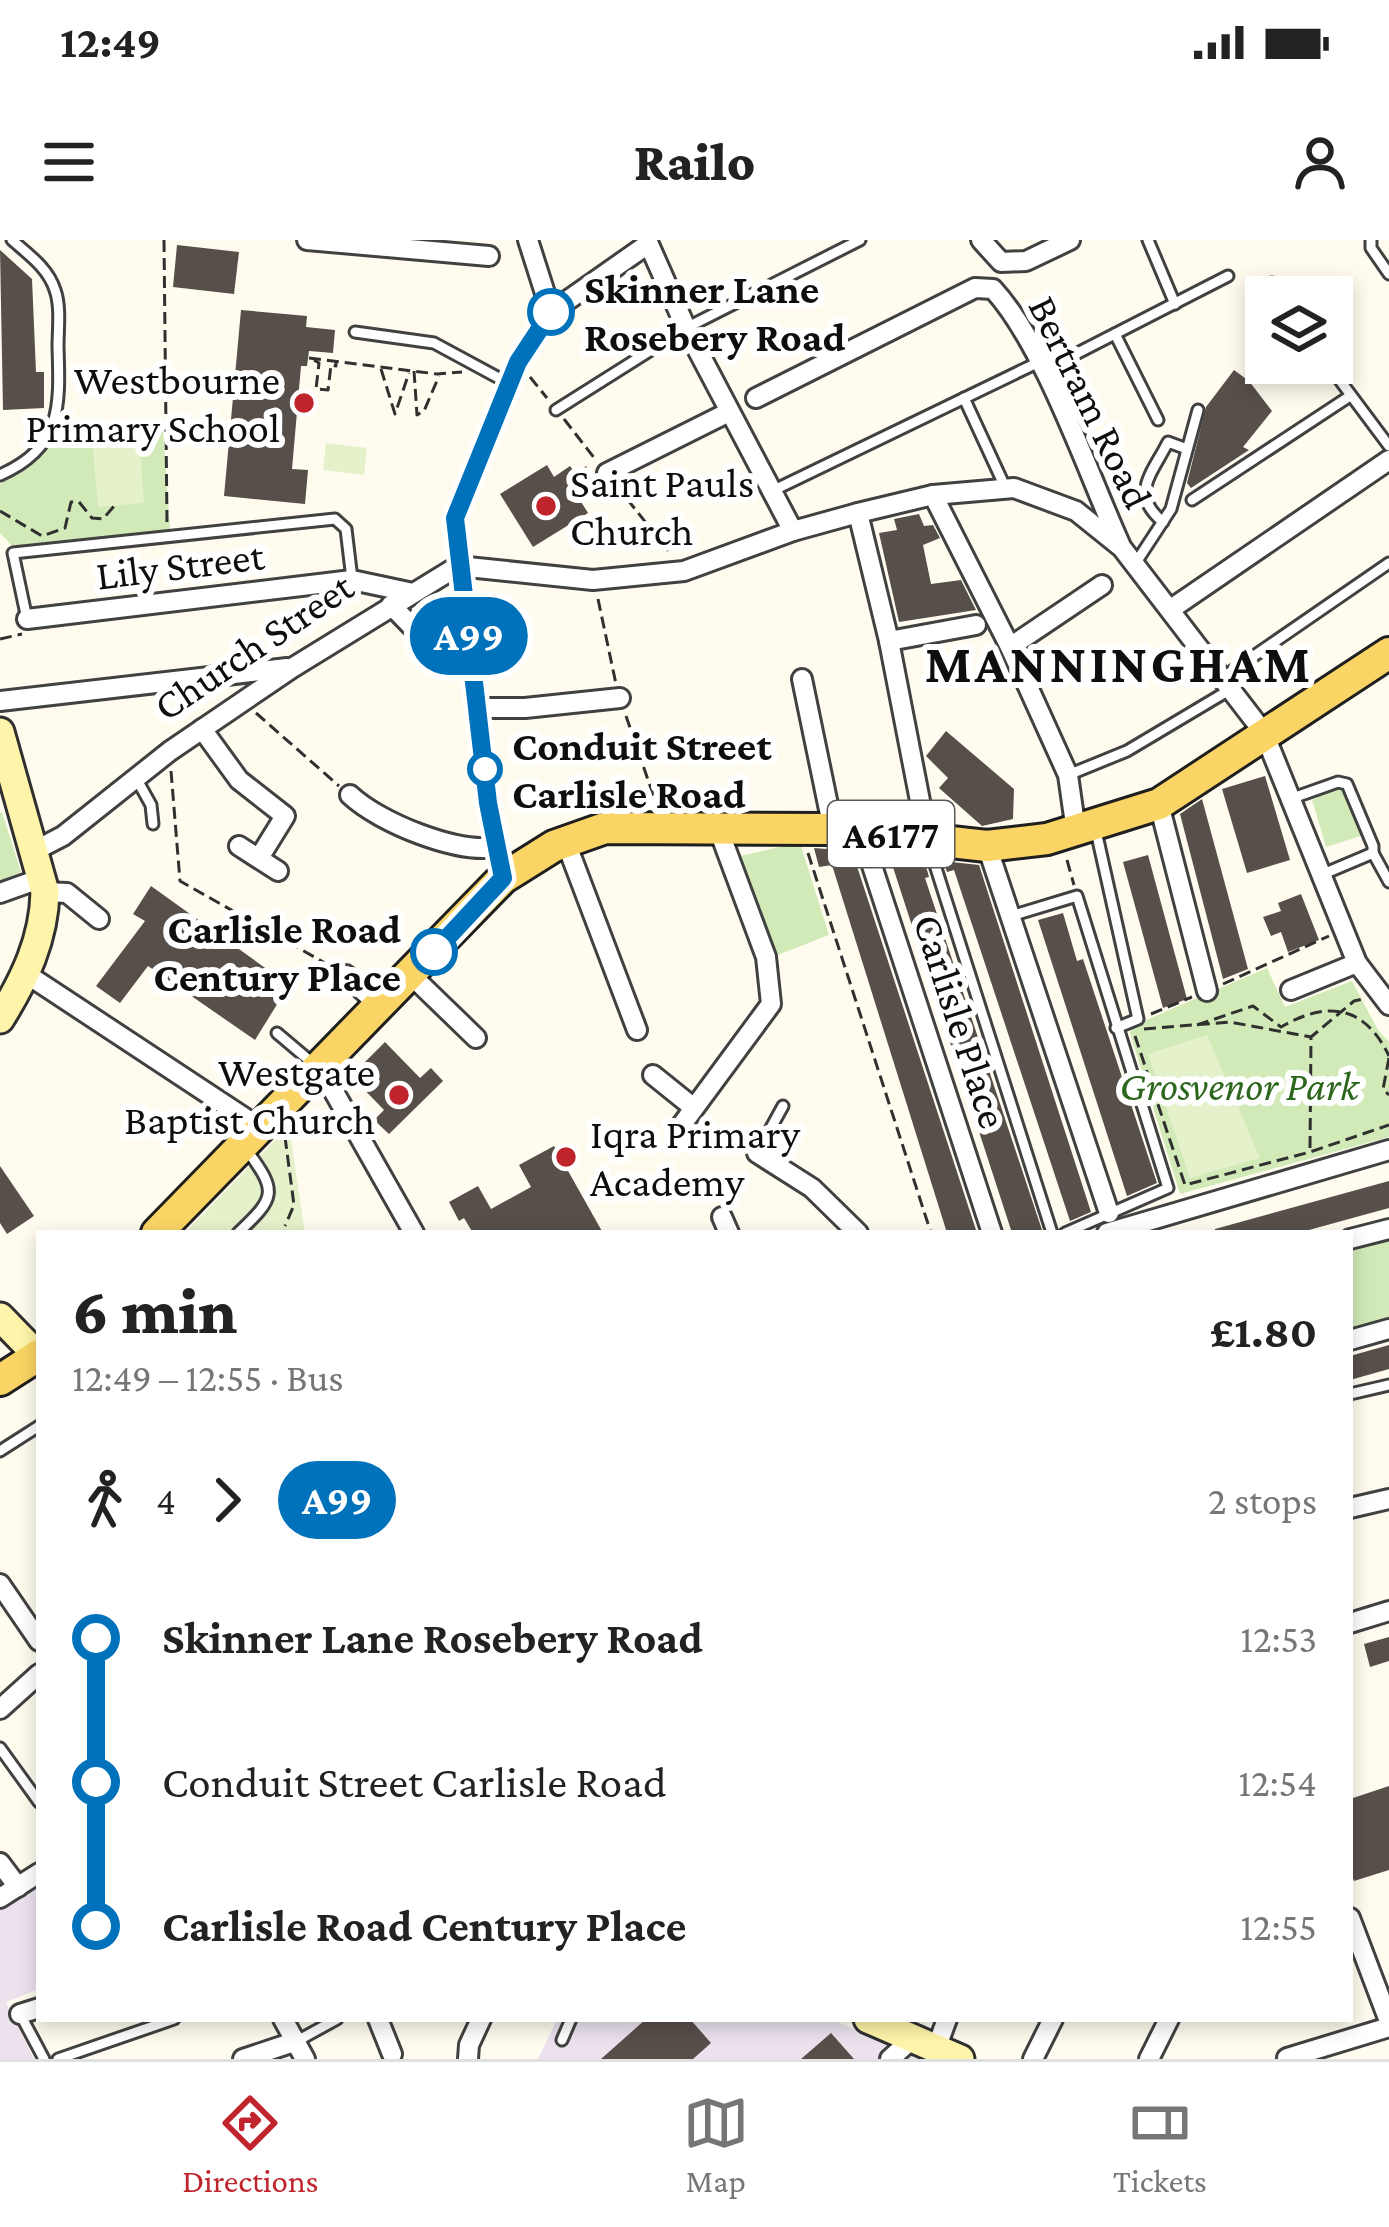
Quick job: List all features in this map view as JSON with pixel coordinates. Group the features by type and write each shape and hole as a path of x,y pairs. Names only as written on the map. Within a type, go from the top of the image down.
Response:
{"main road":[{"name":"A6177","path":"160,1230 503,878 565,840 604,828 800,828 987,846 1077,831 1159,804 1389,653"},
{"path":"0,1380 36,1357"}],"street":[{"path":"307,240 489,256"},
{"path":"529,240 551,312"},
{"name":"Bertram Road","path":"981,240 1001,262 1026,261 1070,240"},
{"path":"503,878 488,803 455,518 508,383 551,312 647,242 686,328 793,531"},
{"name":"Bertram Road","path":"756,398 975,288 993,289 1009,306 1039,362 1122,548"},
{"path":"608,473 729,412"},
{"path":"1172,609 1389,460"},
{"path":"458,566 593,580 684,572 793,531 933,495 1014,488 1076,511 1122,548 1264,733 1342,931 1357,963 1383,997"},
{"path":"933,495 1068,775 1077,831"},
{"path":"858,513 889,640 927,837"},
{"name":"Church Street","path":"0,893 41,873 63,836 202,729 458,566"},
{"name":"Lily Street","path":"27,619 352,580 413,592"},
{"path":"1010,647 1102,585"},
{"path":"392,605 430,645"},
{"path":"58,616 62,639"},
{"path":"889,640 976,625"},
{"path":"0,700 292,668"},
{"name":"Carlisle Place","path":"802,680 847,830 991,1230"},
{"path":"480,708 620,698"},
{"path":"202,729 239,780 285,816 259,858"},
{"path":"0,732 10,797 41,873 45,920 0,1019"},
{"path":"350,795 369,812 473,852 497,848"},
{"path":"1159,804 1207,991"},
{"path":"678,1130 771,1004 766,957 718,828"},
{"path":"565,840 637,1030"},
{"path":"239,846 278,872"},
{"path":"987,846 1108,1223 1389,1150"},
{"path":"41,873 99,919"},
{"path":"1292,990 1357,963"},
{"path":"346,975 381,1006"},
{"path":"412,976 476,1038"},
{"path":"16,979 259,1129"},
{"path":"321,1069 413,1230"},
{"path":"653,1075 694,1108"},
{"path":"757,1153 812,1188 855,1230"},
{"path":"1353,1238 1389,1229"},
{"path":"0,1317 36,1354"},
{"path":"1353,1339 1389,1329"},
{"path":"1353,1507 1389,1499"},
{"path":"0,1584 36,1637"},
{"path":"1353,1621 1389,1611"},
{"path":"0,1709 36,1677"},
{"path":"0,1862 9,1893 36,1875"},
{"path":"1287,2058 1389,2024 1383,1987 1353,1924"},
{"path":"243,2059 301,2050 286,2022"},
{"path":"378,2022 392,2054"},
{"path":"468,2059 480,2022"},
{"path":"875,2022 936,2049"},
{"path":"1033,2059 1052,2022"},
{"path":"1149,2059 1167,2022"},
{"path":"890,2059 936,2049"}],"lane":[{"path":"0,475 34,454 52,432 60,399 56,292 43,267 12,240"},
{"path":"556,410 686,328 860,240"},
{"path":"1148,240 1175,304"},
{"path":"1371,240 1371,248 1389,274"},
{"path":"770,492 1039,362 1062,361 1228,276"},
{"path":"355,332 434,343 508,383"},
{"path":"1115,334 1158,420"},
{"path":"1341,384 1389,446"},
{"path":"1192,500 1350,397"},
{"path":"964,398 1006,489"},
{"path":"1135,565 1171,509 1198,410"},
{"path":"1163,522 1147,505 1144,489 1168,442 1187,449"},
{"path":"27,619 13,553 335,519 346,529 352,580"},
{"path":"1068,775 1127,751 1227,684 1389,563"},
{"path":"136,778 151,805 153,824"},
{"path":"1290,799 1338,782 1347,784 1373,854 1389,882"},
{"path":"1077,831 1138,1019 1116,1028"},
{"path":"927,837 1051,1230"},
{"path":"1321,875 1373,854"},
{"path":"1010,916 1077,896 1168,1188 1108,1223 1078,1230"},
{"path":"277,1033 321,1069"},
{"path":"757,1153 783,1106"},
{"path":"241,1230 267,1203 271,1192 262,1170 259,1129"},
{"path":"1353,1393 1389,1385"},
{"path":"0,1451 36,1428"},
{"path":"0,1748 36,1798"},
{"path":"30,2011 44,2059"},
{"path":"58,2059 165,2022"},
{"path":"301,2050 334,2022"},
{"path":"562,2040 571,2022"}],"path":[{"path":"164,240 167,537"},
{"path":"336,361 331,365 328,390 316,389 319,363 311,358 370,363 440,374 464,372"},
{"path":"381,368 395,414 411,371"},
{"path":"411,371 417,415 424,411 440,374"},
{"path":"608,473 684,572"},
{"path":"0,511 42,536 65,528 71,502 79,502 92,518 103,519 116,506"},
{"path":"0,639 12,636"},
{"path":"242,701 350,795"},
{"path":"170,752 180,881 346,975"},
{"path":"800,828 930,1230"},
{"path":"1077,831 1077,896"},
{"path":"1138,1019 1342,931"},
{"path":"1190,1028 1252,1006 1280,1027 1311,1010 1342,1010 1383,997"},
{"path":"1309,1174 1311,1037 1342,1010"},
{"path":"1342,1010 1382,1041 1389,1057 1383,1089 1389,1095"},
{"path":"1311,1037 1230,1022 1131,1030 1185,1185 1389,1125"},
{"path":"259,1129 284,1131 294,1205 286,1226"}],"shaded area":[{"path":"36,1888 36,1990 6,2002 34,2059 0,2059 0,1910"},
{"path":"556,2022 838,2022 922,2059 538,2059"}],"green space":[{"path":"163,430 170,530 14,548 0,533 0,484 36,461 61,432"},
{"path":"139,434 144,503 98,507 92,438"},
{"path":"326,443 367,448 364,475 323,470"},
{"path":"1337,788 1348,791 1364,835 1326,847 1312,800"},
{"path":"0,813 21,872 0,881"},
{"path":"801,846 829,935 775,956 741,856"},
{"name":"Grosvenor Park","path":"1267,968 1285,1007 1352,981 1389,1042 1389,1137 1180,1194 1130,1033 1132,1026"},
{"path":"1207,1035 1260,1158 1190,1178 1148,1054"},
{"path":"289,1126 305,1230 188,1230"},
{"path":"1389,1234 1389,1320 1353,1329 1353,1244"}],"building":[{"path":"177,245 239,252 234,294 173,287"},
{"path":"0,250 32,279 36,372 44,372 44,408 3,410"},
{"path":"241,310 307,316 306,327 335,330 333,353 309,351 307,366 301,366 292,469 308,470 305,504 224,496"},
{"path":"1234,370 1272,411 1243,447 1249,450 1191,488 1187,483 1206,407"},
{"name":"Saint Pauls Church","path":"547,465 554,477 570,466 575,473 586,466 600,487 580,500 588,513 533,547 500,494"},
{"path":"919,514 924,526 933,525 940,538 923,545 931,584 961,580 976,610 899,622 879,533 897,530 894,519"},
{"path":"946,731 1014,789 1013,819 982,826 939,788 948,778 926,756"},
{"path":"1265,776 1290,860 1247,873 1222,789"},
{"path":"1202,799 1248,969 1223,979 1180,814"},
{"path":"814,848 852,851 976,1230 946,1230 832,865 819,867"},
{"path":"889,855 924,859 929,877 925,878 1042,1230 1011,1230"},
{"path":"1148,855 1187,999 1163,1008 1123,862"},
{"path":"943,861 979,865 1091,1212 1070,1221 954,870 947,872"},
{"path":"151,886 289,985 255,1040 148,966 120,1003 96,986 145,921 133,914"},
{"path":"1301,894 1319,940 1288,952 1281,932 1271,936 1263,917 1281,911 1278,903"},
{"path":"1063,913 1077,961 1083,959 1157,1183 1127,1196 1038,920"},
{"name":"Westgate Baptist Church","path":"385,1042 420,1078 431,1068 443,1081 389,1134 374,1120 384,1110 351,1076"},
{"path":"554,1146 601,1230 471,1230 464,1218 459,1221 449,1202 478,1186 491,1209 531,1187 519,1165"},
{"path":"0,1166 34,1216 7,1234 0,1223"},
{"path":"1389,1181 1389,1208 1309,1230 1215,1229"},
{"path":"1389,1345 1389,1369 1353,1379 1353,1355"},
{"path":"1389,1637 1389,1661 1370,1667 1364,1644"},
{"path":"1389,1786 1389,1870 1354,1881 1353,1878 1353,1798"},
{"path":"643,2022 693,2022 711,2043 693,2059 601,2059"},
{"path":"831,2033 854,2059 801,2059"}],"bus line":[{"name":"A99","path":"434,952 503,878 488,803 455,518 518,362 551,312"}],"place":[{"name":"Skinner Lane Rosebery Road","path":"551,312"},
{"name":"Westbourne Primary School","path":"304,403"},
{"name":"Saint Pauls Church","path":"546,506"},
{"name":"Conduit Street Carlisle Road","path":"485,769"},
{"name":"Carlisle Road Century Place","path":"434,952"},
{"name":"Westgate Baptist Church","path":"399,1095"},
{"name":"Iqra Primary Academy","path":"566,1157"}],"district":[{"name":"MANNINGHAM","path":"1119,664"}]}
